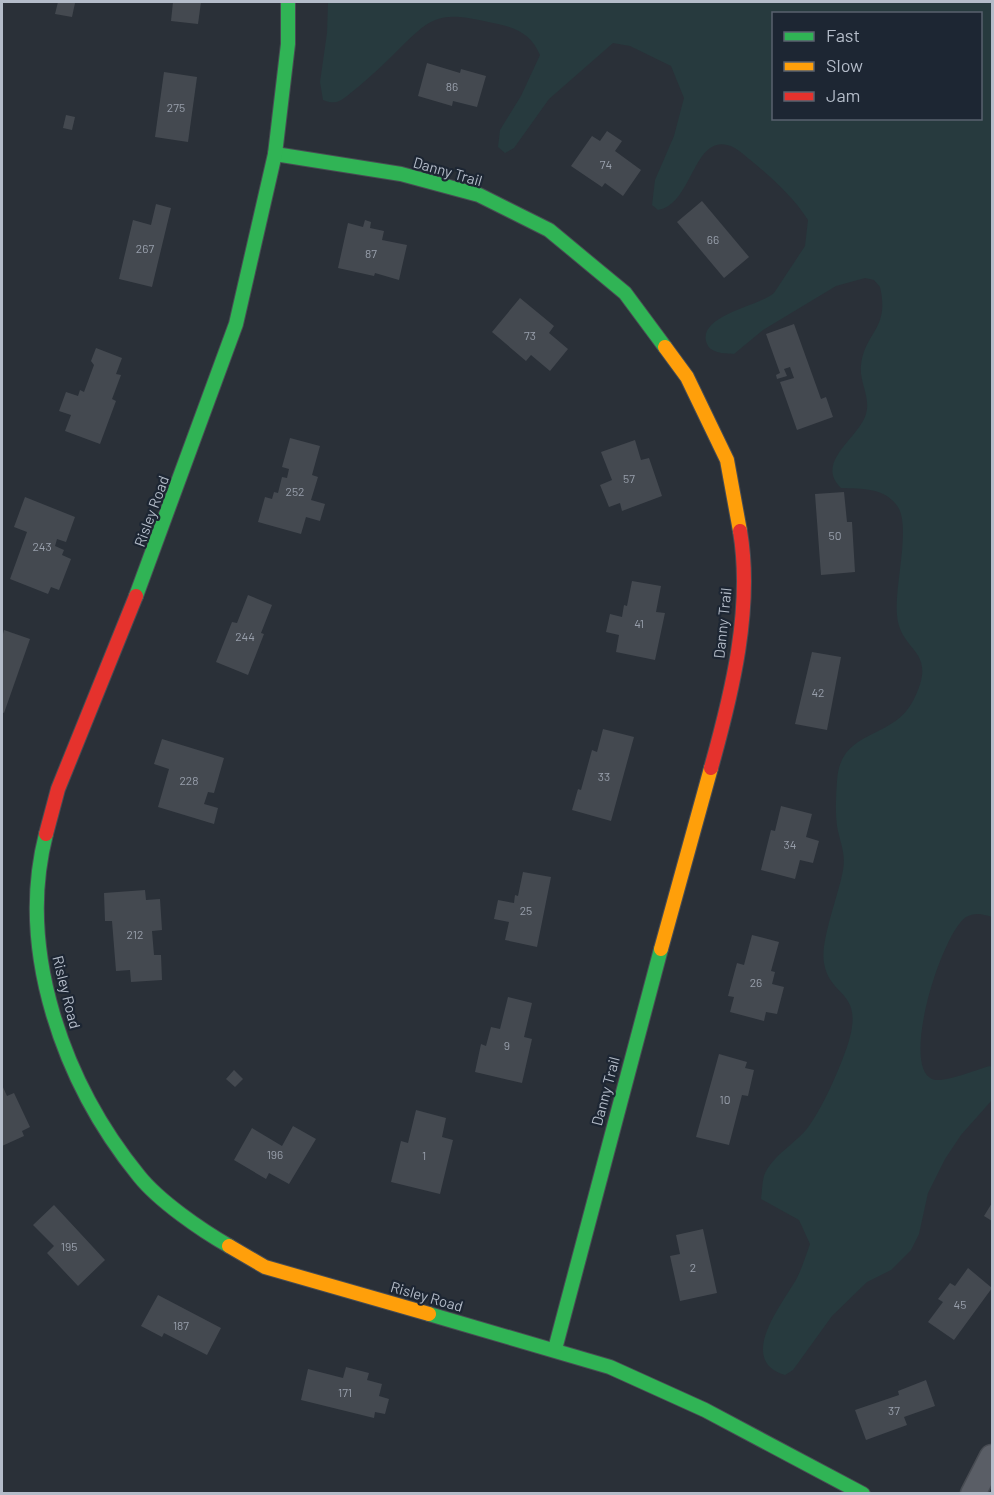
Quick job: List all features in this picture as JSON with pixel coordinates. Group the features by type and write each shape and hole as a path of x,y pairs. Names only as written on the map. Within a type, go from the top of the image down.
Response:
{"street":[{"name":"Risley Road","path":"288,2 288,44 275,154 236,324 149,565 58,789 38,867 40,957 60,1036 92,1107 140,1177 202,1231 265,1268 555,1349 610,1367 705,1410 863,1494"},
{"name":"Danny Trail","path":"275,154 401,174 479,195 549,230 625,293 687,377 727,460 744,555 740,640 713,761 636,1039 555,1349"},
{"path":"973,1494 993,1457"}],"green space":[{"path":"328,2 992,2 992,917 979,914 969,915 956,928 936,972 928,999 920,1050 923,1069 932,1079 944,1080 990,1066 992,1068 992,1100 961,1135 945,1159 928,1193 919,1234 911,1250 891,1270 867,1282 832,1316 793,1370 785,1375 771,1368 764,1357 763,1344 774,1315 799,1274 810,1244 799,1220 761,1199 763,1179 767,1169 804,1132 820,1108 841,1064 852,1026 849,1004 827,975 824,963 827,930 844,864 836,815 840,764 847,752 857,743 893,723 904,714 913,701 920,684 922,671 921,661 900,628 897,615 903,543 902,517 898,507 893,500 880,492 841,488 834,478 833,469 835,459 862,423 866,414 867,402 861,365 863,354 882,312 880,287 874,280 865,278 836,286 763,330 734,354 714,351 710,348 706,341 707,332 712,324 774,293 805,246 808,220 776,182 741,152 727,145 716,145 707,151 678,197 669,205 658,210 652,205 655,180 674,136 684,98 671,66 630,46 613,43 549,99 514,148 505,153 498,147 500,130 521,96 540,55 537,48 524,34 505,26 462,17 438,19 418,31 376,72 338,101 323,100 320,82 327,33"}],"building":[{"path":"58,2 75,3 72,17 55,14"},
{"path":"173,2 201,2 198,24 171,21"},
{"path":"427,63 460,73 461,69 486,76 477,107 453,101 452,106 418,96"},
{"path":"164,72 197,77 188,142 155,137"},
{"path":"66,115 75,117 72,130 63,128"},
{"path":"607,131 622,141 615,151 641,170 623,196 605,183 602,187 571,166 592,136 600,141"},
{"path":"702,201 749,257 724,278 677,222"},
{"path":"156,204 171,208 152,287 119,279 133,220 151,225"},
{"path":"365,220 371,222 370,228 384,231 382,240 407,245 399,280 375,273 374,276 338,268 348,223 363,227"},
{"path":"520,298 554,326 549,333 568,349 550,371 531,355 526,361 492,332"},
{"path":"794,324 821,399 826,397 833,417 797,430 780,382 794,378 790,367 784,369 787,376 777,379 776,375 780,373 766,334"},
{"path":"96,348 122,358 116,374 121,375 112,399 116,401 100,444 65,431 71,415 59,411 66,392 78,396 80,390 84,392 94,365 91,361"},
{"path":"290,438 320,446 312,475 318,477 311,500 325,504 320,521 306,517 301,534 258,522 265,497 272,499 274,492 278,493 282,477 287,478 289,469 282,467"},
{"path":"635,440 641,460 649,458 662,496 622,511 620,503 609,507 600,485 612,480 601,452"},
{"path":"844,492 847,522 852,522 855,572 821,575 815,494"},
{"path":"25,497 75,517 66,542 57,539 55,546 64,550 62,555 71,559 59,590 51,587 48,594 10,579 27,532 14,527"},
{"path":"632,581 661,586 656,612 665,613 655,660 616,652 619,635 606,632 610,614 622,617 624,605 627,606"},
{"path":"248,595 272,605 261,633 264,634 248,675 216,662 232,622 237,623"},
{"path":"4,630 30,639 4,713 2,712 2,638"},
{"path":"812,652 841,657 827,730 795,724"},
{"path":"603,729 634,737 611,821 572,810 578,789 581,790 592,750 597,752"},
{"path":"162,739 224,758 214,793 208,792 204,804 218,808 214,824 158,807 169,769 154,764"},
{"path":"781,806 812,814 806,837 819,841 813,863 800,860 795,879 761,870 771,830 775,831"},
{"path":"523,872 551,877 537,947 505,940 509,922 494,919 498,900 514,903 515,895 518,896"},
{"path":"145,890 146,900 160,899 162,930 152,931 154,955 161,955 162,980 131,982 130,970 116,971 112,921 105,921 104,893"},
{"path":"752,935 779,942 771,971 775,972 772,984 784,987 777,1014 766,1012 764,1021 730,1012 734,997 728,996 737,963 744,965"},
{"path":"508,997 532,1003 524,1037 532,1039 522,1083 475,1072 481,1044 486,1046 491,1027 500,1029"},
{"path":"719,1054 747,1062 745,1068 754,1070 748,1096 742,1095 729,1145 696,1137"},
{"path":"234,1070 243,1079 235,1087 226,1079"},
{"path":"2,1085 7,1096 14,1093 30,1127 22,1131 24,1136 2,1146"},
{"path":"416,1110 446,1118 442,1137 453,1140 440,1194 391,1182 401,1141 408,1143"},
{"path":"293,1126 316,1139 289,1184 269,1173 266,1179 234,1160 252,1128 282,1146"},
{"path":"992,1203 992,1221 984,1216"},
{"path":"54,1205 105,1260 78,1286 47,1253 54,1246 33,1225"},
{"path":"703,1229 717,1293 680,1301 670,1256 680,1254 676,1235"},
{"path":"968,1268 992,1288 954,1340 928,1322 943,1302 938,1299 950,1283 955,1286"},
{"path":"158,1295 221,1328 207,1355 164,1333 162,1337 141,1326"},
{"path":"346,1367 369,1373 367,1380 382,1384 379,1396 389,1399 385,1414 375,1412 374,1418 301,1400 308,1369 343,1378"},
{"path":"926,1380 935,1406 904,1417 907,1425 866,1440 855,1410 899,1395 898,1391"}],"traffic: fast":[{"path":"136,596 236,324 275,154 288,44 288,2"},
{"path":"275,154 401,174 479,195 549,230 625,293 665,347"},
{"path":"46,834 38,879 37,924 42,969 53,1014 69,1058 112,1140 147,1186 181,1214 229,1246"},
{"path":"555,1349 661,949"},
{"path":"429,1314 610,1367 705,1410 863,1494"}],"traffic: slow":[{"path":"665,347 687,377 727,460 740,531"},
{"path":"661,949 711,768"},
{"path":"229,1246 265,1267 429,1314"}],"traffic: jam":[{"path":"711,768 733,680 742,620 744,590 740,531"},
{"path":"46,834 58,789 136,596"}]}
